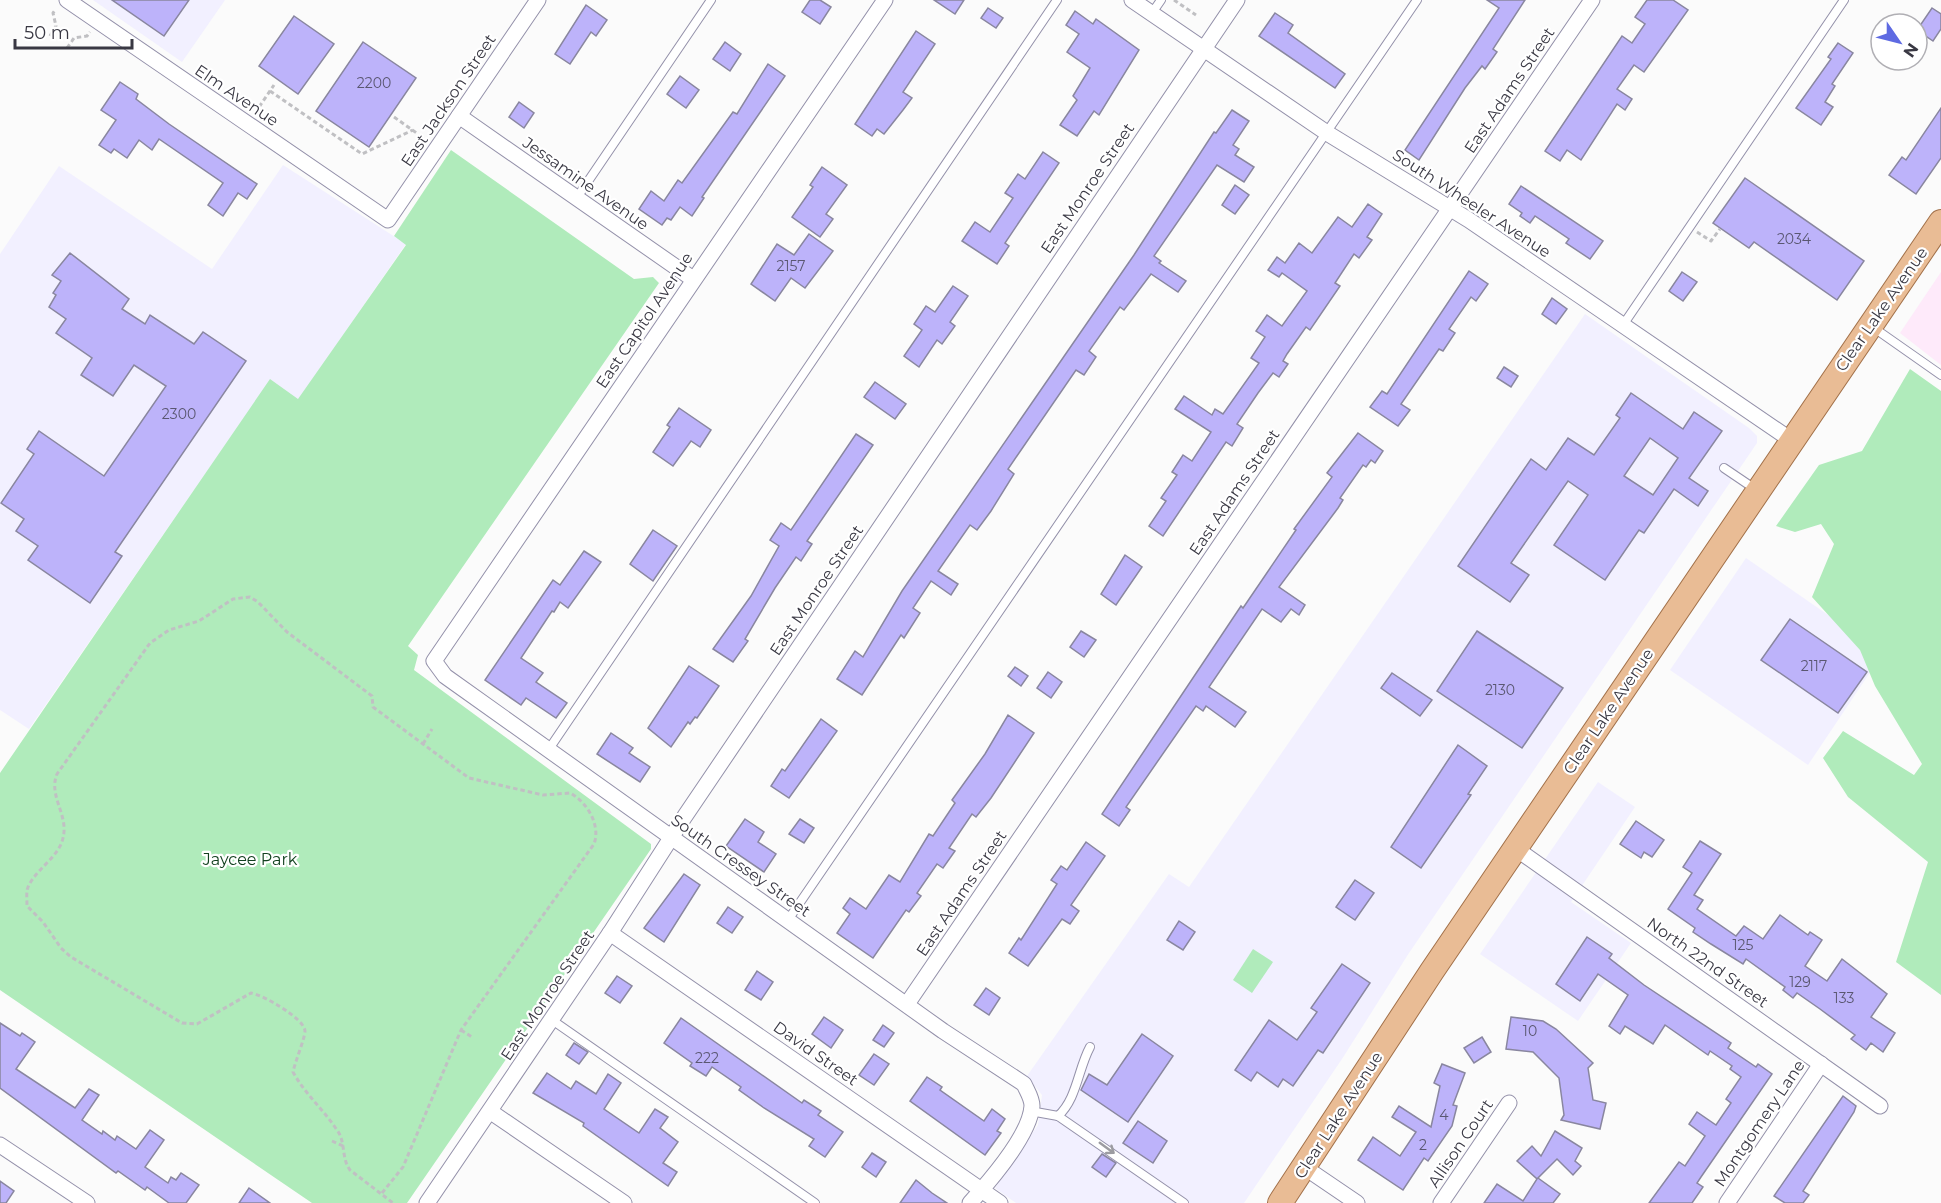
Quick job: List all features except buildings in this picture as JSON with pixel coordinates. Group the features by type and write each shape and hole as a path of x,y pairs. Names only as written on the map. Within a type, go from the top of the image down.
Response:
{"main road":[{"name":"Clear Lake Avenue","path":"1280,1203 1515,848 1941,222"}],"street":[{"name":"East Jackson Street","path":"387,220 538,0"},
{"name":"East Capitol Avenue","path":"434,661 885,0"},
{"name":"South Wheeler Avenue","path":"1132,0 1327,133 1449,208 1791,440"},
{"name":"East Monroe Street","path":"427,1203 1237,0"},
{"name":"East Adams Street","path":"907,1004 1592,0"},
{"name":"Elm Avenue","path":"62,4 387,220"},
{"name":"Jessamine Avenue","path":"459,116 576,200 693,279"},
{"name":"South Cressey Street","path":"434,661 445,676 672,839 1010,1074 1023,1084 1029,1094 1030,1111"},
{"name":"North 22nd Street","path":"1515,848 1880,1106"},
{"name":"David Street","path":"610,933 1000,1203"},
{"name":"Montgomery Lane","path":"1727,1203 1821,1064"},
{"name":"Allison Court","path":"1441,1203 1509,1103"},
{"path":"970,1203 982,1190 1026,1126 1030,1111"},
{"path":"490,1112 624,1203"},
{"path":"0,1145 87,1203"},
{"path":"1304,1167 1357,1203"}],"lane":[{"path":"576,200 711,0"},
{"path":"549,749 1057,0"},
{"path":"1152,13 1161,0"},
{"path":"788,920 1309,155 1327,133 1418,0"},
{"path":"1623,325 1845,0"},
{"path":"1870,325 1941,375"},
{"path":"1724,468 1757,490"},
{"path":"552,1020 815,1203"},
{"path":"1058,1116 1066,1108 1082,1062 1090,1047"},
{"path":"1030,1111 1058,1116 1184,1203"}],"path":[{"path":"1174,0 1196,15"},
{"path":"50,36 56,26 53,13 62,4"},
{"path":"67,48 74,38 87,36 91,31"},
{"path":"254,115 274,85"},
{"path":"270,91 362,154 413,130"},
{"path":"394,117 418,134"},
{"path":"1696,231 1711,241 1720,229"},
{"path":"382,1193 403,1167 461,1030 594,844 596,832 586,808 570,793 543,795 469,778 373,707 372,696 287,632 258,602 250,597 233,599 199,621 159,635 110,700 53,783 64,835 28,888 27,906 43,921 61,948 71,957 182,1023 197,1024 251,993 265,996 302,1022 305,1032 293,1072 303,1090 339,1131 346,1165 393,1203"},
{"path":"423,744 432,729"},
{"path":"461,1030 472,1037"},
{"path":"332,1141 343,1146"}],"shaded area":[{"path":"93,0 225,0 182,62"},
{"path":"283,165 406,244 298,400 270,380 29,729 0,710 0,254 59,166 212,269"},
{"path":"1941,272 1941,365 1900,333"},
{"path":"1585,314 1749,428 1757,436 1757,443 1409,953 1342,1059 1244,1203 1016,1203 995,1188 1038,1125 1042,1095 1027,1076 1169,874 1189,887"},
{"path":"1746,558 1883,653 1808,765 1670,670"},
{"path":"1598,782 1635,807 1571,902 1631,943 1578,1021 1480,954"}],"green space":[{"name":"Jaycee Park","path":"451,150 634,279 653,277 659,283 408,646 418,655 414,670 651,844 651,849 407,1203 312,1203 0,990 0,773 270,379 298,399 406,245 394,236"},
{"path":"1910,369 1941,391 1941,995 1896,962 1928,862 1848,797 1823,758 1843,731 1914,775 1922,764 1875,686 1860,650 1812,597 1834,544 1821,524 1795,532 1776,526 1819,465 1862,451"},
{"path":"1253,949 1273,962 1252,993 1233,980"}]}
